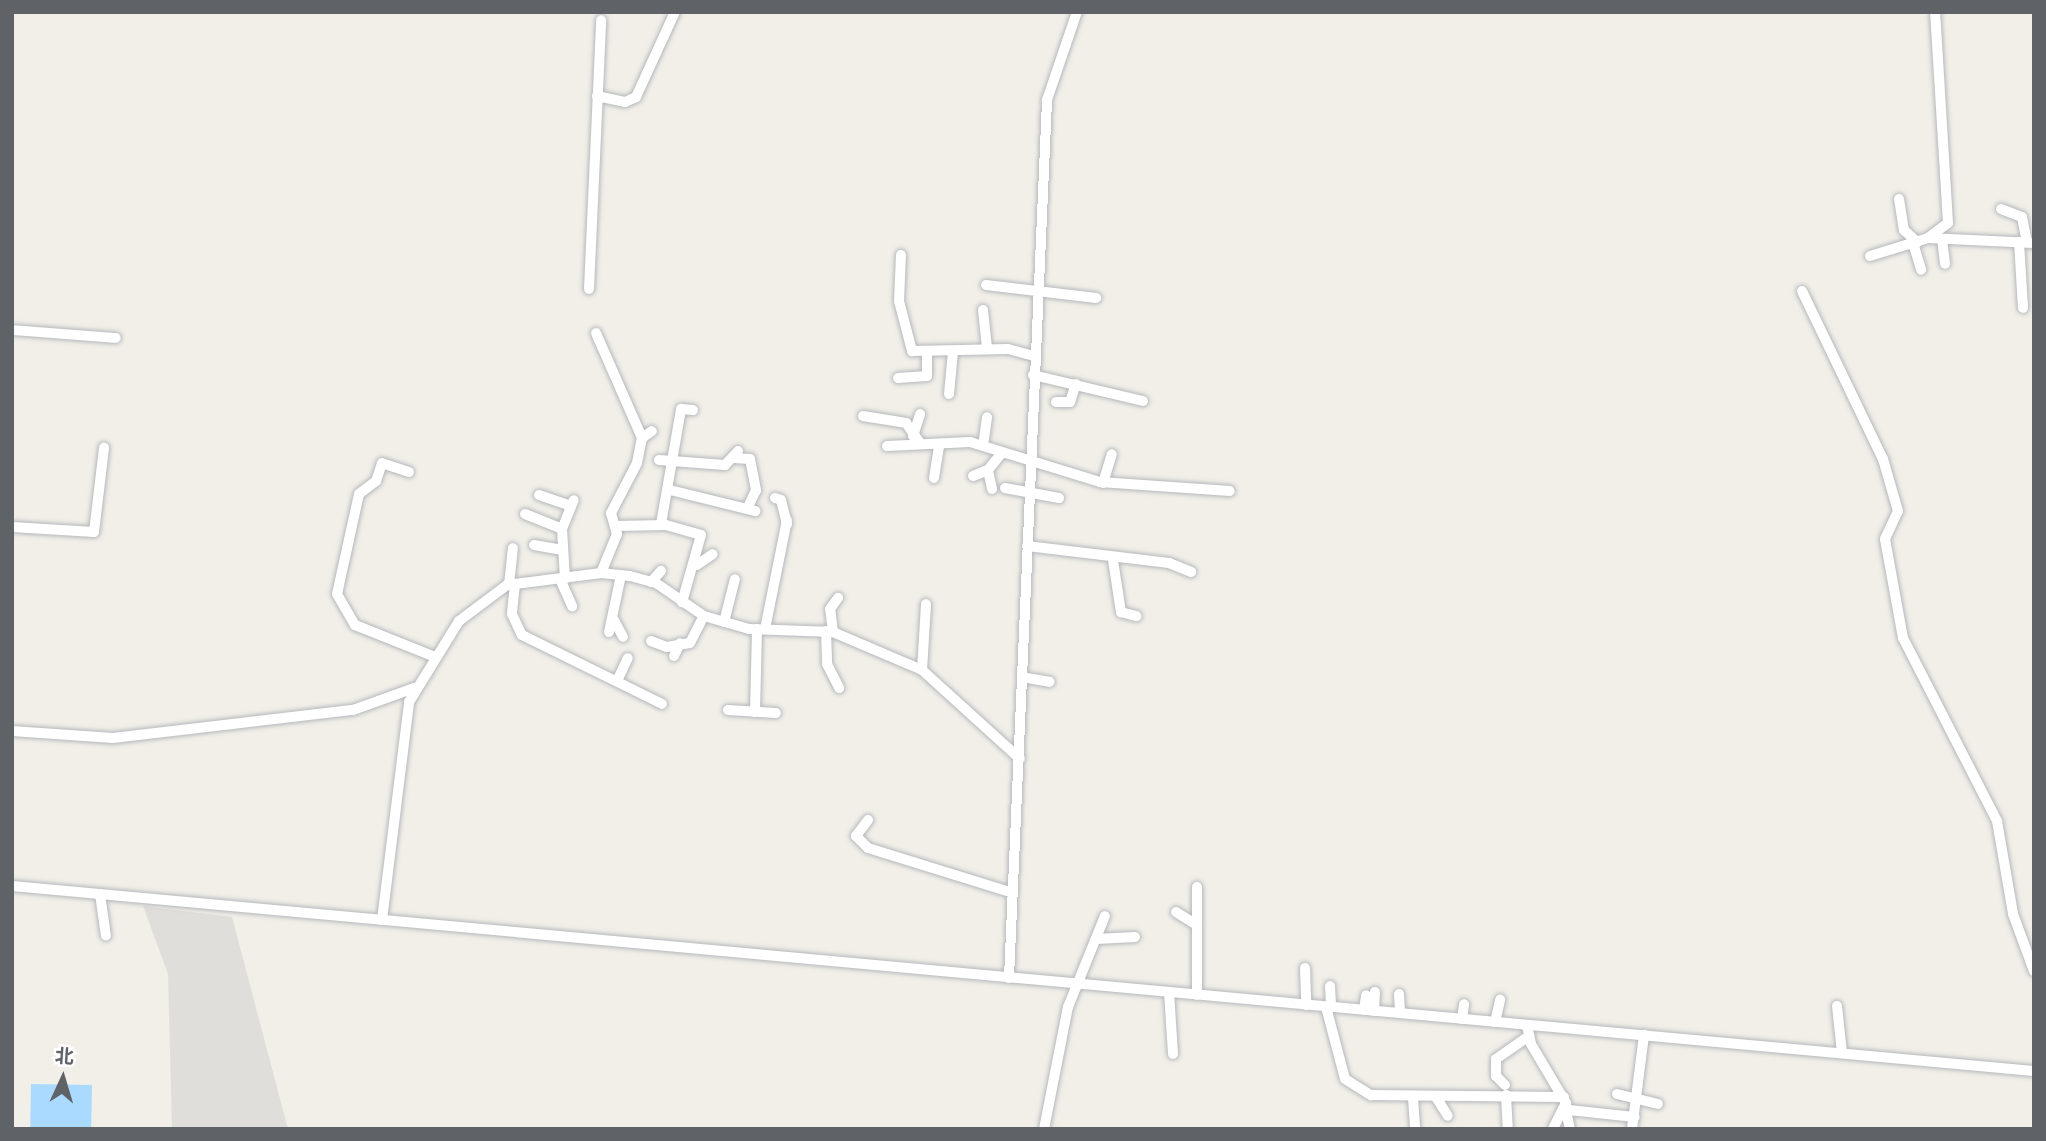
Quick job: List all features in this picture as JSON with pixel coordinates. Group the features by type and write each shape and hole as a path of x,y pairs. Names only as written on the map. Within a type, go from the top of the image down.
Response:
{"street":[{"path":"597,96 625,102 636,97 675,12"},
{"path":"1009,978 1047,100 1077,12"},
{"path":"1870,256 1928,238 1948,223 1935,12"},
{"path":"589,289 601,20"},
{"path":"1899,199 1904,230 1915,242 1921,270"},
{"path":"2001,209 2022,217 2027,242 2022,308"},
{"path":"1928,238 2027,242"},
{"path":"1942,239 1945,264"},
{"path":"901,255 898,301 905,335 912,351 928,354 987,348 1034,356"},
{"path":"986,285 1037,288 1096,298"},
{"path":"1802,291 1883,459 1898,511 1885,540 1903,638 1997,821 2013,914 2034,971"},
{"path":"984,310 987,348"},
{"path":"12,330 116,338"},
{"path":"596,332 642,438 637,463 611,513 615,526 601,573"},
{"path":"949,394 953,352"},
{"path":"898,378 927,376 928,354"},
{"path":"1034,375 1143,401"},
{"path":"1056,402 1069,402 1076,384"},
{"path":"661,524 675,462 681,409 693,410"},
{"path":"915,439 920,414"},
{"path":"863,416 901,421 915,439"},
{"path":"983,446 987,417"},
{"path":"642,438 652,430"},
{"path":"887,446 915,439 939,445 983,446 1030,463 1103,483 1230,491"},
{"path":"934,478 939,445"},
{"path":"12,527 94,532 104,447"},
{"path":"973,476 988,470 1001,454"},
{"path":"1103,483 1112,454"},
{"path":"659,460 721,465 736,455 750,459 756,490 752,508 670,490"},
{"path":"409,472 382,463 374,482 359,494 337,594 353,623 433,656"},
{"path":"988,470 992,489"},
{"path":"1004,488 1029,488 1059,498"},
{"path":"539,495 572,503 562,529 562,579 572,606"},
{"path":"754,709 761,629 771,600 787,522 782,500 775,498"},
{"path":"525,514 562,529"},
{"path":"615,526 661,524 701,535 697,565 682,602"},
{"path":"534,545 563,550"},
{"path":"1027,546 1113,560 1170,563 1191,572"},
{"path":"513,548 512,614 519,632 618,679 662,704"},
{"path":"697,565 713,554"},
{"path":"1113,560 1121,612 1136,617"},
{"path":"651,582 661,571"},
{"path":"382,920 405,718 414,688 459,621 512,585 601,573 621,575 651,582 704,616 724,622 761,629 830,632 922,670 1020,759"},
{"path":"609,632 621,575"},
{"path":"724,622 735,579"},
{"path":"766,589 771,600"},
{"path":"838,598 830,609 827,664 839,688"},
{"path":"922,670 926,604"},
{"path":"651,641 680,643 694,640 704,616"},
{"path":"613,617 623,637"},
{"path":"674,656 680,643"},
{"path":"618,679 628,658"},
{"path":"1022,677 1050,682"},
{"path":"12,731 113,738 362,708 414,688"},
{"path":"728,710 754,709 776,713"},
{"path":"868,820 856,836 868,848 1013,893"},
{"path":"12,886 1495,1022 1528,1030 1644,1035 2034,1071"},
{"path":"1197,995 1198,887"},
{"path":"100,894 106,936"},
{"path":"1176,912 1197,925"},
{"path":"1044,1129 1056,1052 1077,984 1105,916"},
{"path":"1096,939 1135,937"},
{"path":"1305,968 1306,1005"},
{"path":"1330,986 1329,1007 1348,1084 1381,1098 1436,1097 1506,1090 1635,1117"},
{"path":"1169,992 1173,1054"},
{"path":"1369,1011 1370,993"},
{"path":"1399,994 1400,1013"},
{"path":"1495,1022 1500,1000"},
{"path":"1462,1019 1464,1004"},
{"path":"1837,1006 1842,1053"},
{"path":"1508,1129 1506,1090 1496,1076 1496,1059 1528,1030"},
{"path":"1528,1030 1566,1104 1570,1129"},
{"path":"1632,1129 1644,1035"},
{"path":"1617,1094 1658,1104"},
{"path":"1436,1097 1448,1116"},
{"path":"1413,1098 1415,1129"},
{"path":"1553,1129 1566,1104"}],"shaded area":[{"path":"143,906 232,917 288,1129 172,1129 168,974"}],"water":[{"path":"31,1084 92,1085 91,1129 30,1129"}]}
